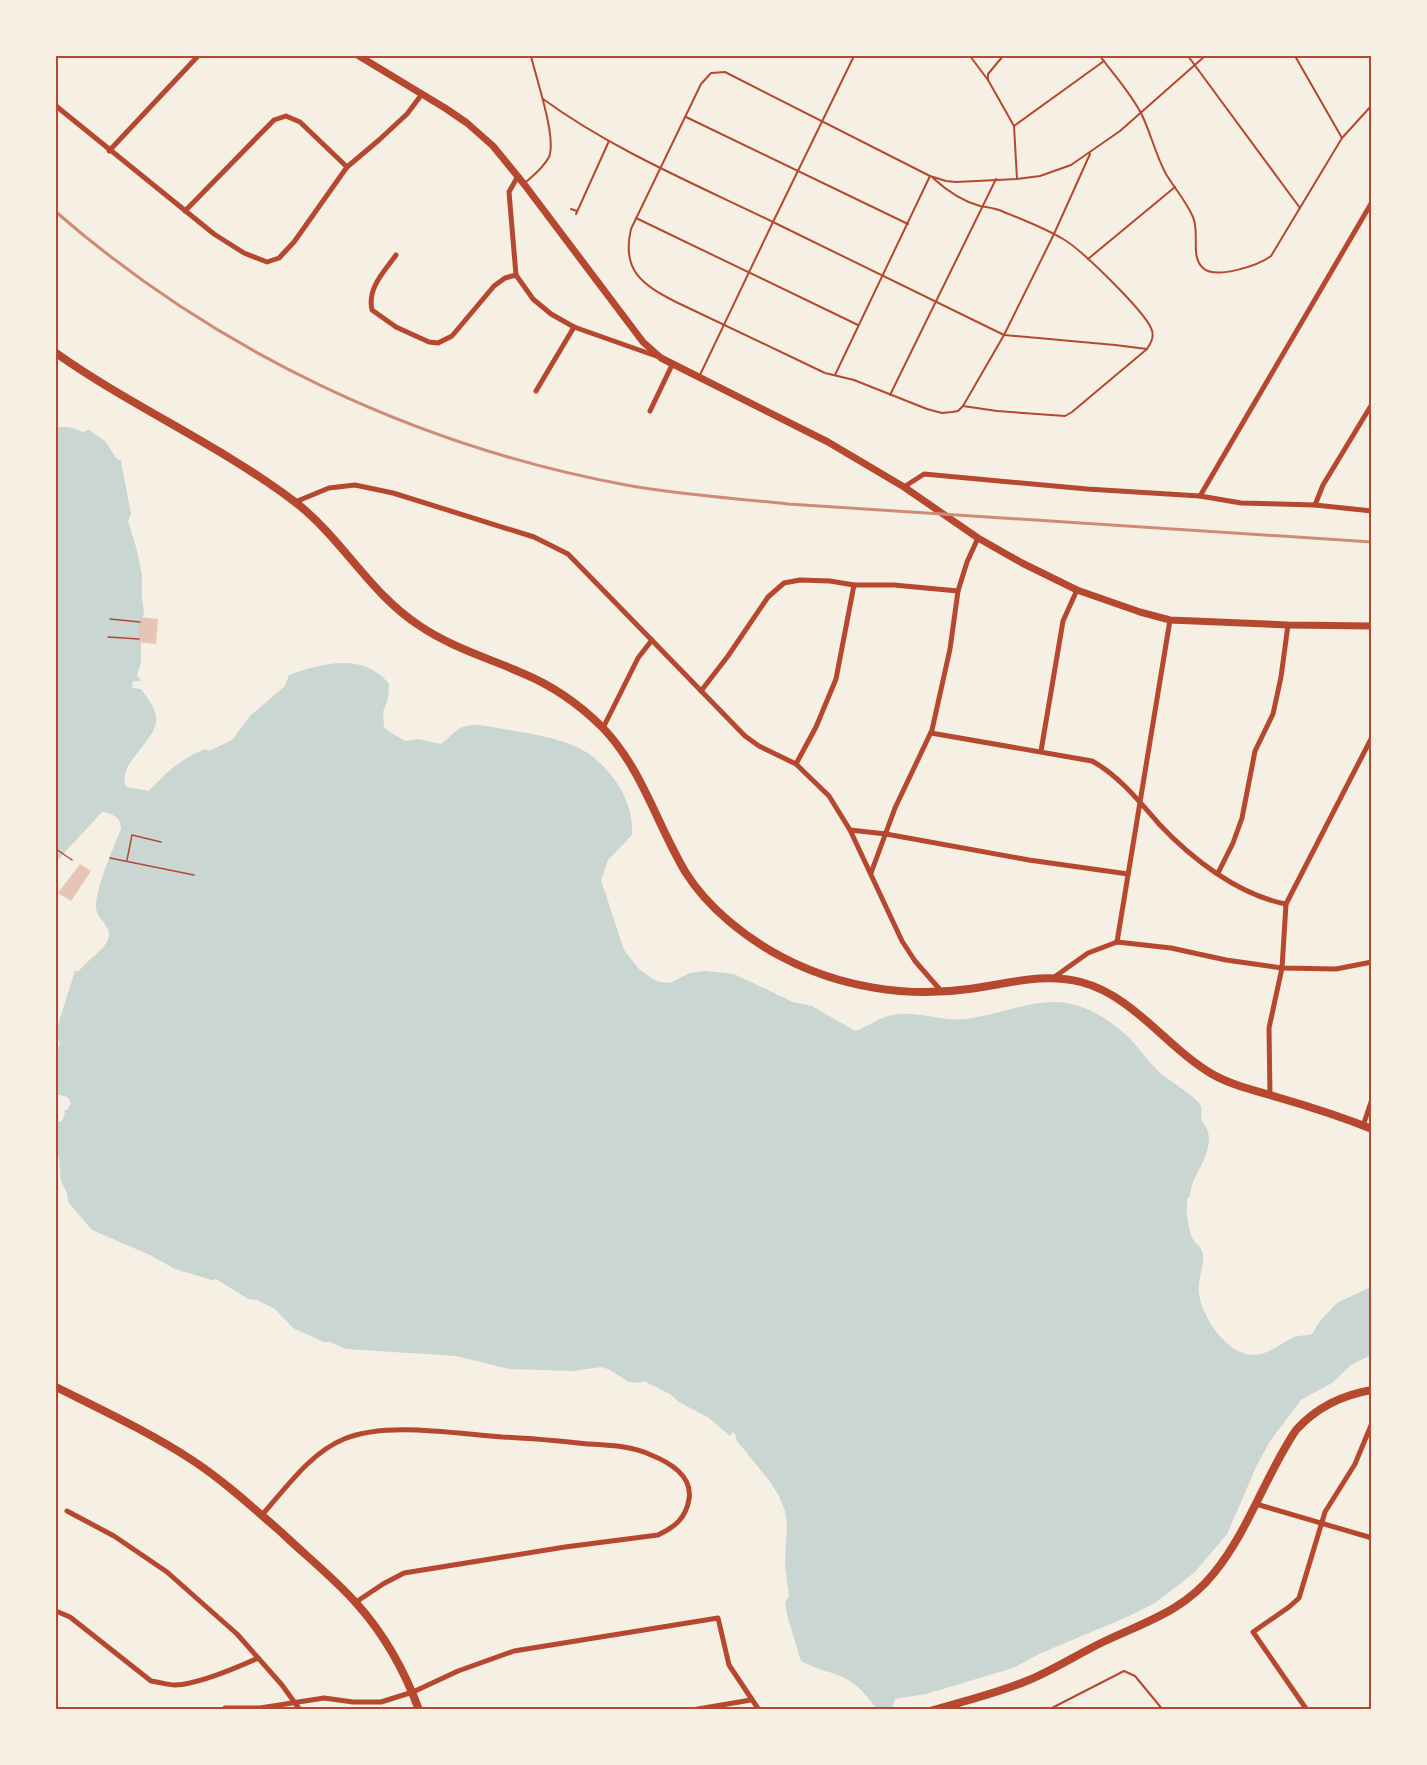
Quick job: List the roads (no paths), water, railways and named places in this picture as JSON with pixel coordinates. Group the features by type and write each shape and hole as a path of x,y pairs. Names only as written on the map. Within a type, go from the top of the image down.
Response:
{"highway":[{"path":"56,1387 192,1460 262,1515 356,1602 390,1649 413,1692 419,1710"}],"main road":[{"path":"56,353 94,380 244,468 295,502 336,540 386,600 417,625 446,641 546,685 577,706 603,728 639,778 689,878 731,922 765,947 782,957 832,977 903,992 942,992 1032,979 1053,978 1081,982 1105,992 1141,1017 1199,1066 1227,1081 1367,1128"},
{"path":"933,1710 996,1693 1032,1678 1162,1616 1191,1597 1217,1569 1234,1545 1290,1438 1318,1409 1334,1401 1371,1390"}],"street":[{"path":"109,151 198,56"},
{"path":"359,56 446,108 480,134 518,176 643,342 661,358 828,442 904,487 966,531 1022,563 1077,590 1170,620 1371,626"},
{"path":"56,106 214,234 244,253 267,262 279,258 294,242 347,166 380,141 422,94"},
{"path":"185,211 274,120 286,116 300,122 347,166"},
{"path":"518,176 509,192 516,275 533,299 551,314 574,327 661,358"},
{"path":"1200,496 1371,202"},
{"path":"396,255 370,295 372,310 396,327 429,342 438,343 452,336 494,286 505,278 516,275"},
{"path":"536,392 574,327"},
{"path":"650,411 672,365"},
{"path":"1315,505 1323,485 1371,404"},
{"path":"904,487 924,474 1087,489 1200,496 1241,503 1315,505 1371,511"},
{"path":"295,502 329,488 355,485 393,494 534,537 568,554 744,736 796,764 829,796 850,830 902,941 915,961 942,992"},
{"path":"871,873 895,808 931,733 950,649 958,591 978,538"},
{"path":"701,691 768,597 784,583 810,580 958,591"},
{"path":"796,764 816,727 836,679 854,585"},
{"path":"1041,751 1063,621 1077,590"},
{"path":"1118,942 1170,620"},
{"path":"1218,873 1242,818 1255,751 1273,714 1288,625"},
{"path":"603,728 638,658 652,640"},
{"path":"931,733 1092,761 1112,775 1189,854 1252,894 1286,904"},
{"path":"1270,1095 1269,1028 1282,968 1286,904 1371,737"},
{"path":"850,830 1128,874"},
{"path":"1053,978 1088,953 1118,942 1171,948 1226,960 1282,968 1336,969 1371,962"},
{"path":"1367,1128 1371,1099"},
{"path":"1306,1710 1253,1632 1299,1598 1329,1503 1355,1464 1371,1423"},
{"path":"262,1515 306,1466 325,1449 345,1438 370,1432 417,1431 618,1446 649,1453 677,1469 686,1482 690,1495 688,1508 681,1520 671,1529 658,1535 565,1547 404,1573 356,1602"},
{"path":"1256,1504 1371,1538"},
{"path":"67,1511 114,1536 167,1572 237,1634 300,1710"},
{"path":"56,1611 70,1617 151,1680 162,1683 175,1685 192,1681 237,1668 258,1658"},
{"path":"225,1708 260,1708 324,1698 353,1702 381,1702 413,1692 458,1671 514,1651 718,1618 729,1665 759,1710"},
{"path":"692,1710 751,1700"}],"lane":[{"path":"524,184 544,165 551,149 543,99 531,56"},
{"path":"699,377 796,171 854,56"},
{"path":"970,56 988,80 1014,126 1017,179"},
{"path":"988,80 988,74 1003,56"},
{"path":"1100,56 1141,113 1162,164 1194,219 1197,231 1197,263 1208,272 1215,273 1248,267 1265,261 1271,256 1342,138 1371,105"},
{"path":"1188,56 1300,208"},
{"path":"1090,154 1054,234 1004,335 958,411 942,413 854,380 825,373 655,291 639,278 632,266 628,239 636,218 705,78 718,71 725,72 822,120 930,176 946,181 1017,179 1056,171 1090,154 1141,113 1205,56"},
{"path":"1295,56 1342,138"},
{"path":"1014,126 1104,61"},
{"path":"543,99 567,117 609,141 1004,335 1147,350"},
{"path":"686,117 908,224"},
{"path":"571,209 576,213 609,141"},
{"path":"930,176 950,192 1054,234 1079,250 1144,317 1153,330 1152,340 1147,350 1065,416 963,406"},
{"path":"835,375 930,176"},
{"path":"890,395 996,179"},
{"path":"1088,259 1175,187"},
{"path":"636,218 858,325"},
{"path":"1048,1710 1124,1671 1136,1676 1163,1710"}],"railway":[{"path":"56,212 118,262 183,308 252,350 323,386 396,418 471,446 548,468 626,485 687,494 788,504 1372,542"}]}
